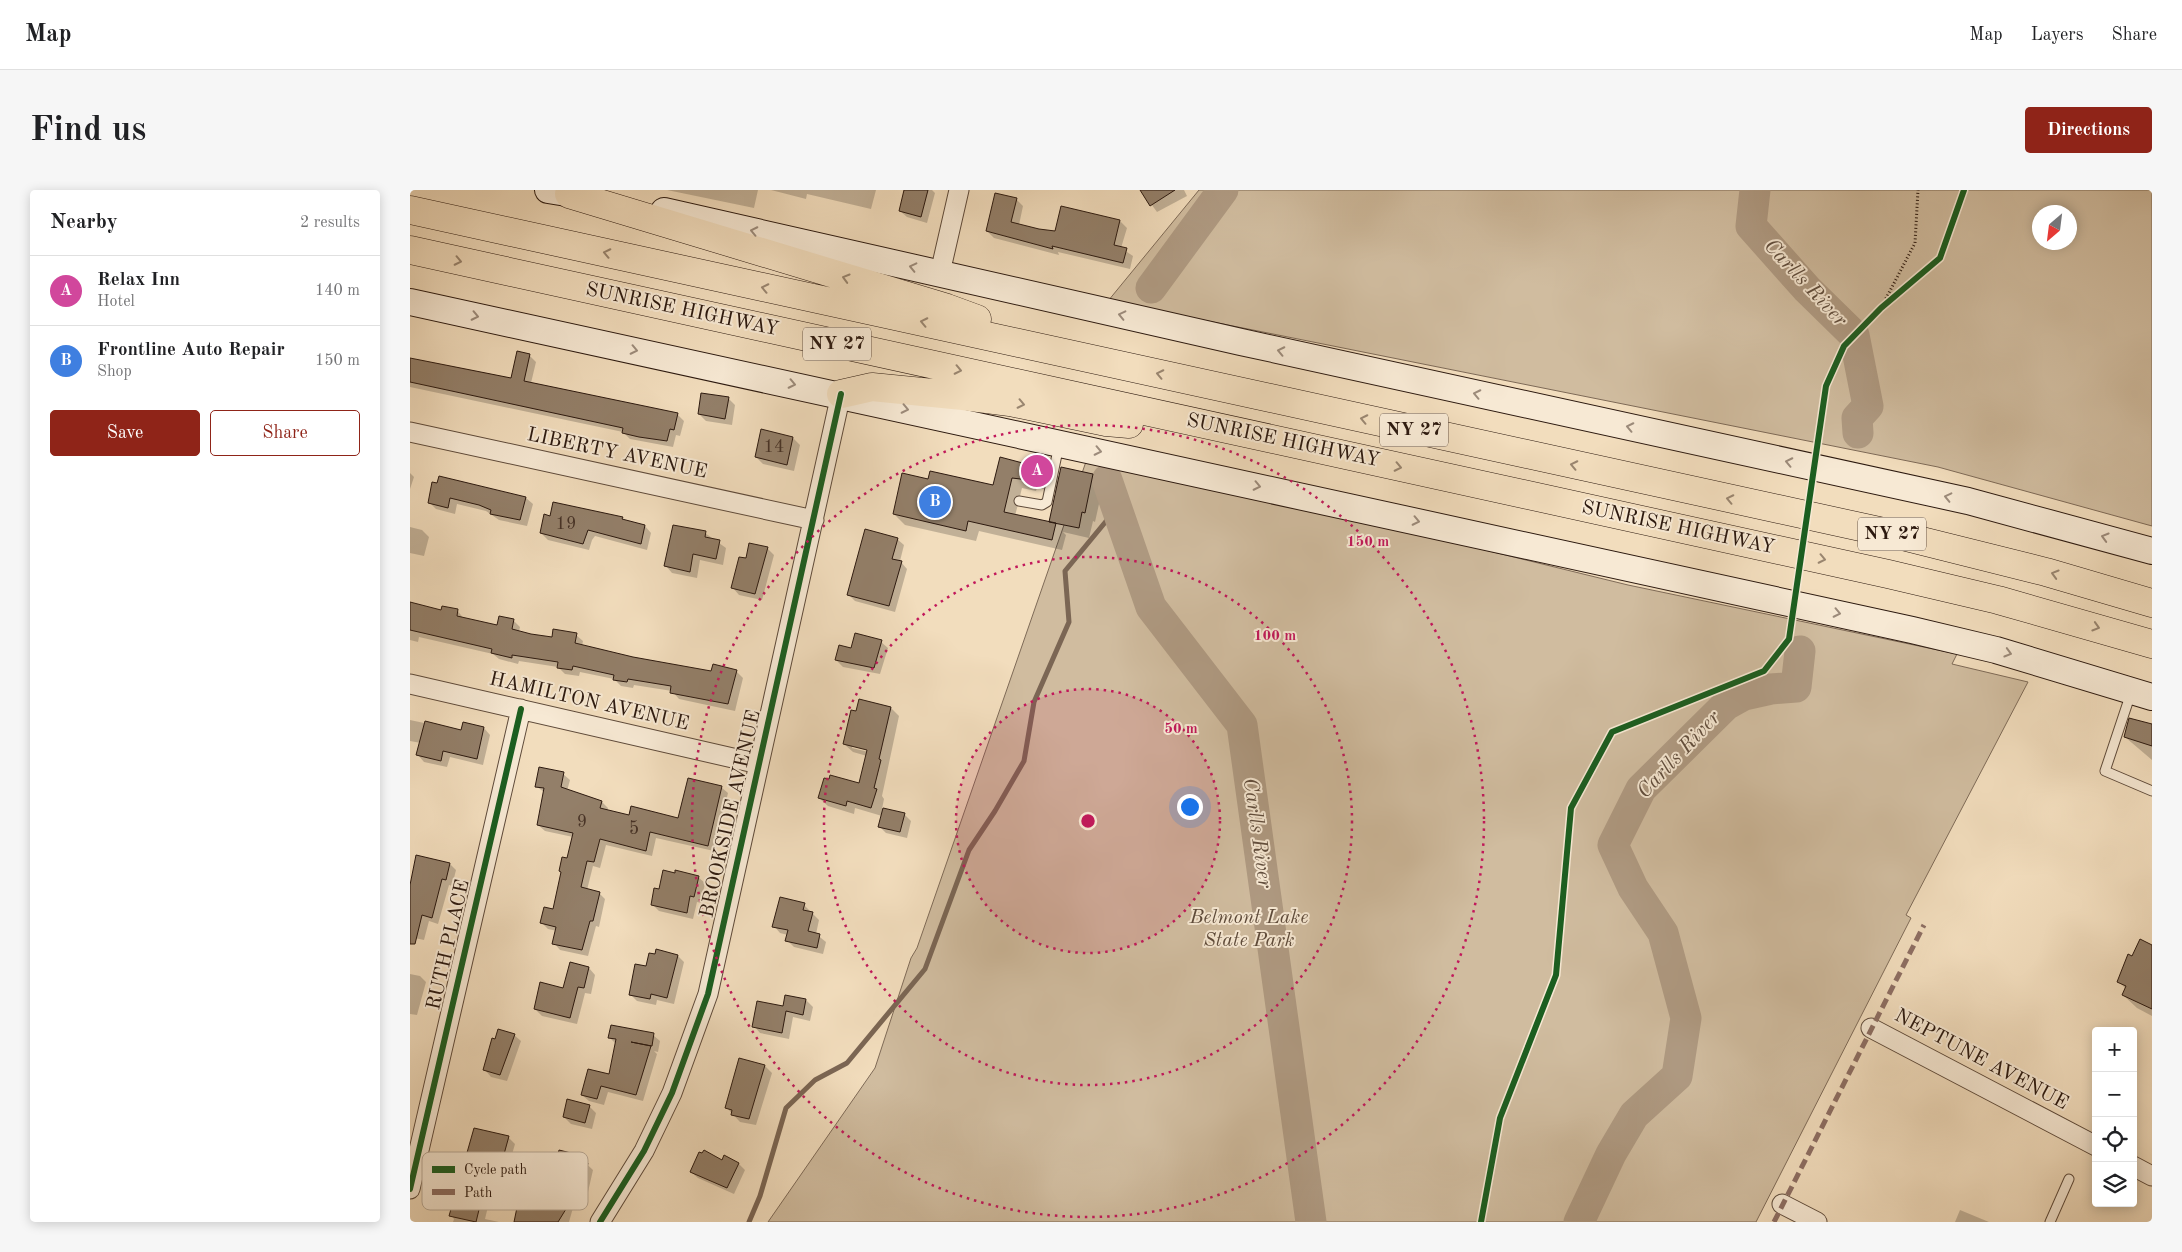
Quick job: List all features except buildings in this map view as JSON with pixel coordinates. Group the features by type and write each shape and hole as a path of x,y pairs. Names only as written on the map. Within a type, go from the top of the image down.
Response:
{"highway":[{"path":"561,192 947,308 1074,355"},
{"name":"SUNRISE HIGHWAY","path":"410,210 1902,536 2046,572 2152,602"},
{"name":"SUNRISE HIGHWAY","path":"410,250 1927,583 2082,623 2152,644"},
{"path":"841,394 872,387 964,396 1010,402 1106,422 1265,437"}],"main road":[{"path":"561,192 618,201 1232,340 1968,501 2152,551"},
{"path":"410,302 841,394 1912,630 1996,650 2142,694"}],"street":[{"path":"940,273 959,190"},
{"name":"BROOKSIDE AVENUE","path":"600,1222 644,1151 672,1093 708,994 841,394"},
{"name":"LIBERTY AVENUE","path":"410,432 814,520"},
{"name":"HAMILTON AVENUE","path":"410,684 758,764"},
{"name":"RUTH PLACE","path":"410,1189 521,710"},
{"name":"NEPTUNE AVENUE","path":"1871,1028 2092,1144"},
{"path":"2137,1168 2152,1176"},
{"path":"1782,1204 1817,1222"}],"lane":[{"path":"1019,501 1042,505 1047,502 1060,443"},
{"path":"2142,694 2105,771 2152,791"},
{"path":"2050,1222 2069,1179"}],"path":[{"path":"1881,308 1915,243 1918,190"},
{"path":"1874,315 1896,295"}],"green space":[{"path":"1199,190 2152,190 2152,526 1938,467 1108,301"},
{"name":"Belmont Lake State Park","path":"1089,453 1628,585 1957,654 1952,664 2028,682 1906,915 1911,918 1756,1222 768,1222 875,1068 911,958 917,948"}],"waterway":[{"path":"1151,288 1223,190"},
{"name":"Carlls River","path":"1755,190 1751,226 1807,289 1854,335 1868,406 1857,418 1858,433"},
{"name":"Carlls River","path":"1107,480 1151,607 1242,725 1311,1222"},
{"path":"749,1222 760,1196 786,1108 815,1080 847,1063 925,969 969,850 995,811 1024,761 1034,702 1069,622 1065,571 1117,508"},
{"name":"Carlls River","path":"1579,1222 1611,1154 1634,1115 1677,1076 1686,1018 1663,933 1633,888 1613,845 1641,789 1726,705 1744,695 1771,689 1796,687 1800,651"}],"marked path":[{"path":"1774,1222 1924,925"}],"cycle path":[{"path":"1481,1222 1500,1118 1556,975 1571,808 1612,732 1764,671 1789,639 1826,386 1844,346 1881,308 1940,258 1964,190"},
{"path":"600,1222 644,1151 672,1093 708,994 841,394"},
{"path":"410,1189 521,709"}],"place":[{"name":"Relax Inn","path":"1037,471"},
{"name":"Frontline Auto Repair","path":"935,502"}]}
